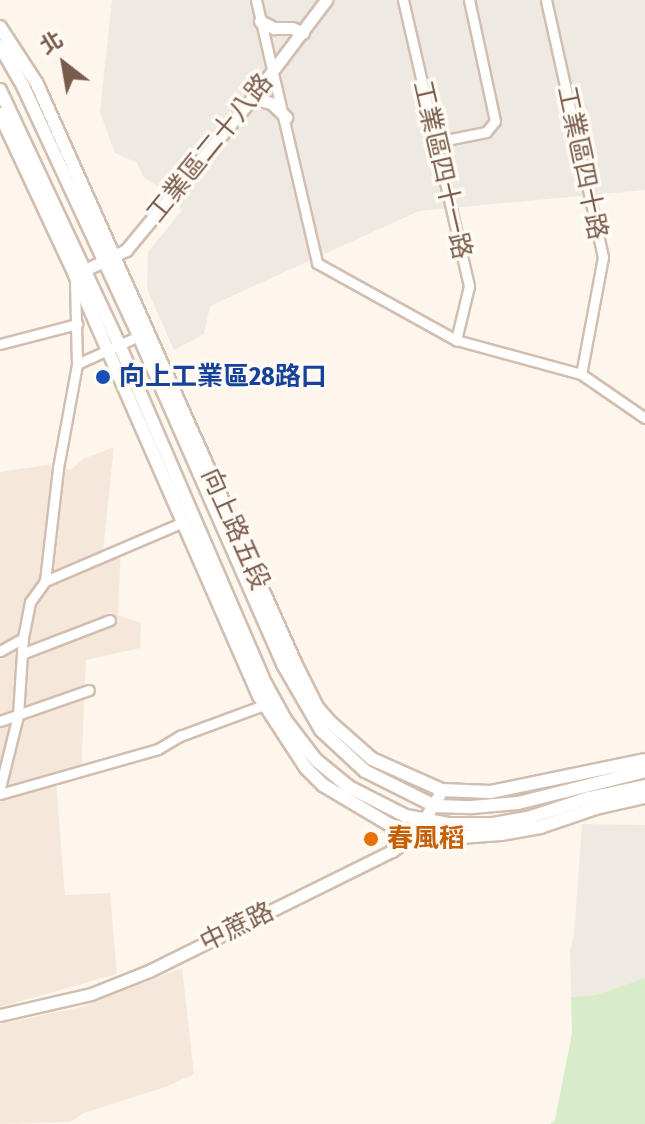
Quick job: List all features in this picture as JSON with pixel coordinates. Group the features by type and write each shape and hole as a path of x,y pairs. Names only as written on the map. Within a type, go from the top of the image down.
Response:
{"main road":[{"name":"向上路五段","path":"0,27 37,84 284,666 307,710 338,750 365,771 435,806 482,807 518,803 645,771"},
{"name":"向上路五段","path":"0,46 110,259"},
{"name":"向上路五段","path":"0,90 265,683 286,721 316,760 349,787 424,822 493,824 645,786"},
{"name":"向上路五段","path":"0,114 80,272"},
{"name":"向上路五段","path":"143,334 317,707 346,738 372,759 442,790 491,792 645,760"},
{"name":"向上路五段","path":"113,347 183,522 264,705 290,747 323,785 390,825 416,833 457,838 501,834 645,797"}],"street":[{"path":"256,0 286,117 317,263 456,340 581,374 645,418"},
{"name":"工業區二十八路","path":"80,272 126,250 252,98 326,0"},
{"name":"工業區四十一路","path":"403,0 469,286 456,340"},
{"path":"436,142 486,132 495,121 469,0"},
{"name":"工業區四十路","path":"546,0 603,257 581,374"},
{"path":"260,21 274,28 292,28 303,33"},
{"path":"252,98 271,103 286,117"},
{"path":"0,788 18,715 23,638 30,602 45,581 50,522 77,364 80,272"},
{"path":"0,344 77,324"},
{"path":"77,364 143,334"},
{"path":"45,581 183,522"},
{"path":"24,653 110,620"},
{"path":"0,651 23,638"},
{"path":"0,721 89,690"},
{"path":"0,794 158,749 180,736 264,705"},
{"name":"中蔗路","path":"0,1015 91,994 149,971 392,851 416,833 442,790"},
{"path":"390,825 395,838 392,851"}],"shaded area":[{"path":"112,0 645,0 645,190 419,211 210,306 204,334 174,350 147,289 148,252 182,210 165,190 144,178 137,163 115,153 100,112"},
{"path":"114,447 103,551 121,545 118,615 141,623 140,648 86,660 81,776 56,782 65,895 110,893 117,974 0,1007 0,472 47,465 71,470 83,459"},
{"path":"582,824 645,825 645,978 595,995 571,997 570,949 574,935"},
{"path":"182,968 194,1074 168,1086 84,1113 70,1122 0,1124 0,1024 81,1007"}],"green space":[{"path":"645,978 645,1124 550,1124 555,1120 572,1033 571,997 595,995"}],"place":[{"name":"向上工業區28路口","path":"103,377"},
{"name":"春風稻","path":"371,839"}]}
